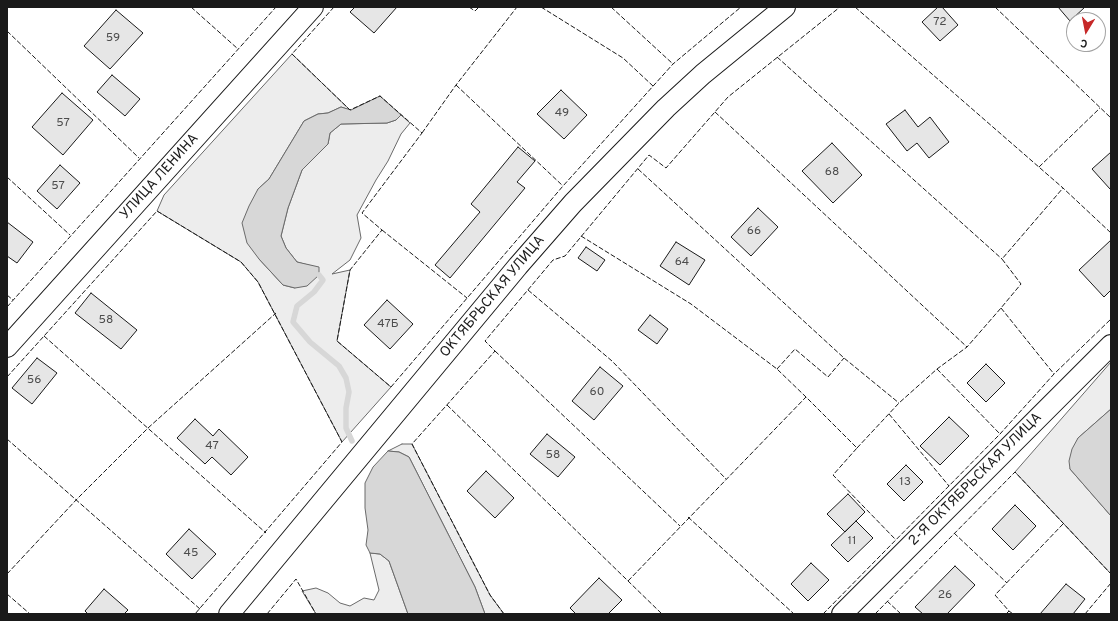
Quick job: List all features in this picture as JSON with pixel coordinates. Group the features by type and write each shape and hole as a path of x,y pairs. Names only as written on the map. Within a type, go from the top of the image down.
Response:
{"street":[{"name":"УЛИЦА ЛЕНИНА","path":"7,347 313,7"},
{"name":"ОКТЯБРЬСКАЯ УЛИЦА","path":"229,614 518,266 573,203 666,108 703,74 785,7"},
{"name":"2-Я ОКТЯБРЬСКАЯ УЛИЦА","path":"842,614 1111,345"}],"shaded area":[{"path":"292,54 350,110 341,107 328,113 318,114 304,121 269,179 258,189 259,259 283,285 295,288 319,268 297,262 286,248 281,236 288,208 302,170 328,144 330,133 341,124 387,123 396,120 401,115 410,123 401,134 388,161 357,215 361,238 350,260 332,274 350,270 337,341 391,387 342,442 258,282 241,262 157,211 164,195"},
{"path":"380,96 401,115 396,120 387,123 341,124 330,133 328,144 302,170 288,208 281,236 286,248 297,262 319,267 319,275 307,286 295,288 283,285 259,259 247,243 242,223 249,206 258,189 269,179 304,121 318,114 328,113 341,107 351,110"},
{"path":"1111,362 1111,409 1078,438 1070,469 1111,516 1111,574 1015,472"},
{"path":"1111,409 1111,516 1070,469 1069,461 1072,449 1078,438"},
{"path":"402,444 412,444 490,595 504,614 485,614 475,587 409,457 399,452 388,451"},
{"path":"388,451 399,452 409,457 475,587 485,614 408,614 389,561 380,554 370,553 366,545 368,530 365,508 365,483 373,467"},
{"path":"370,553 380,554 389,561 408,614 316,614 302,591 316,588 328,593 340,603 350,606 364,598 374,600 379,590"}],"building":[{"path":"355,7 397,7 374,33 350,12"},
{"path":"938,7 942,7 958,25 940,41 922,22"},
{"path":"1058,7 1085,7 1080,12 1066,12 1066,16"},
{"path":"116,10 143,33 110,69 84,46"},
{"path":"112,75 140,99 125,116 97,92"},
{"path":"561,90 587,115 564,139 537,114"},
{"path":"62,93 93,120 63,155 32,127"},
{"path":"905,110 918,127 930,117 949,142 929,158 917,143 907,151 886,124"},
{"path":"832,143 862,175 833,203 802,171"},
{"path":"518,147 535,161 517,182 525,188 450,278 435,265 480,212 471,204"},
{"path":"1111,152 1111,188 1110,189 1092,169"},
{"path":"60,165 80,183 57,209 37,191"},
{"path":"758,208 778,227 751,256 731,237"},
{"path":"7,222 33,242 17,263 7,256"},
{"path":"1111,240 1111,290 1104,297 1079,270"},
{"path":"676,242 705,260 689,285 660,266"},
{"path":"586,247 605,260 597,271 578,258"},
{"path":"91,293 137,330 121,349 75,313"},
{"path":"387,300 413,324 390,349 364,325"},
{"path":"650,315 668,329 657,344 638,330"},
{"path":"37,358 57,373 32,404 12,388"},
{"path":"986,364 1005,383 986,402 967,383"},
{"path":"600,367 623,386 594,420 572,401"},
{"path":"949,417 969,436 940,465 920,446"},
{"path":"195,419 213,436 219,429 248,457 231,475 212,457 205,464 177,438"},
{"path":"547,434 575,457 558,477 530,454"},
{"path":"906,465 923,482 904,501 887,484"},
{"path":"486,471 514,498 495,518 467,491"},
{"path":"848,494 865,512 845,532 827,514"},
{"path":"1015,505 1036,526 1013,550 992,529"},
{"path":"856,521 873,538 848,562 831,545"},
{"path":"189,529 216,554 192,579 166,554"},
{"path":"811,563 829,580 808,601 791,584"},
{"path":"955,566 975,585 947,614 923,614 915,607"},
{"path":"599,578 622,600 608,614 576,614 570,608"},
{"path":"1066,584 1085,599 1073,614 1040,614"},
{"path":"104,589 128,610 124,614 88,614 85,611"}],"waterway":[{"path":"319,275 323,280 314,292 297,306 293,322 310,342 339,366 346,378 349,392 346,408 346,428 352,441"}],"fence":[{"path":"191,7 238,49"},
{"path":"7,307 276,7"},
{"path":"334,7 292,54 350,110 380,96 422,133 362,213 382,230 350,270 337,341 391,387 563,186 673,64 741,7"},
{"path":"469,7 475,11 479,7"},
{"path":"422,133 456,85 517,7"},
{"path":"541,7 623,58 653,86"},
{"path":"611,7 673,64"},
{"path":"504,614 490,595 412,444 495,351 485,341 553,260 565,256 649,155 666,168 728,97 840,7"},
{"path":"855,7 1063,188 1111,233"},
{"path":"995,7 1111,118"},
{"path":"7,31 139,158"},
{"path":"777,57 1002,259"},
{"path":"456,85 563,186"},
{"path":"1039,167 1100,108"},
{"path":"715,112 967,347"},
{"path":"638,169 844,358 899,403"},
{"path":"7,177 70,235"},
{"path":"857,448 899,403 937,369 967,347 1021,284 1002,259 1063,188"},
{"path":"7,377 157,211 241,262 258,282 342,442 195,614"},
{"path":"382,230 467,298"},
{"path":"581,236 691,304 777,369 857,448 833,475 896,540"},
{"path":"528,290 612,361 726,479"},
{"path":"7,295 13,300"},
{"path":"1001,308 1054,374"},
{"path":"7,574 77,499 148,428 276,313"},
{"path":"823,614 1000,434 1054,374 1111,319"},
{"path":"44,336 266,533"},
{"path":"777,369 795,349 828,377 844,358"},
{"path":"495,351 680,526"},
{"path":"937,369 1000,434"},
{"path":"628,581 806,397"},
{"path":"447,405 662,614"},
{"path":"889,414 949,486"},
{"path":"7,439 200,609"},
{"path":"875,614 1015,472 1111,574"},
{"path":"688,517 794,614"},
{"path":"1006,614 1009,611 995,595 1063,524"},
{"path":"954,533 1007,583"},
{"path":"267,614 296,579 316,614"},
{"path":"1085,614 1111,583"},
{"path":"7,594 30,614"},
{"path":"887,601 901,614"},
{"path":"1009,611 1013,614"}]}
